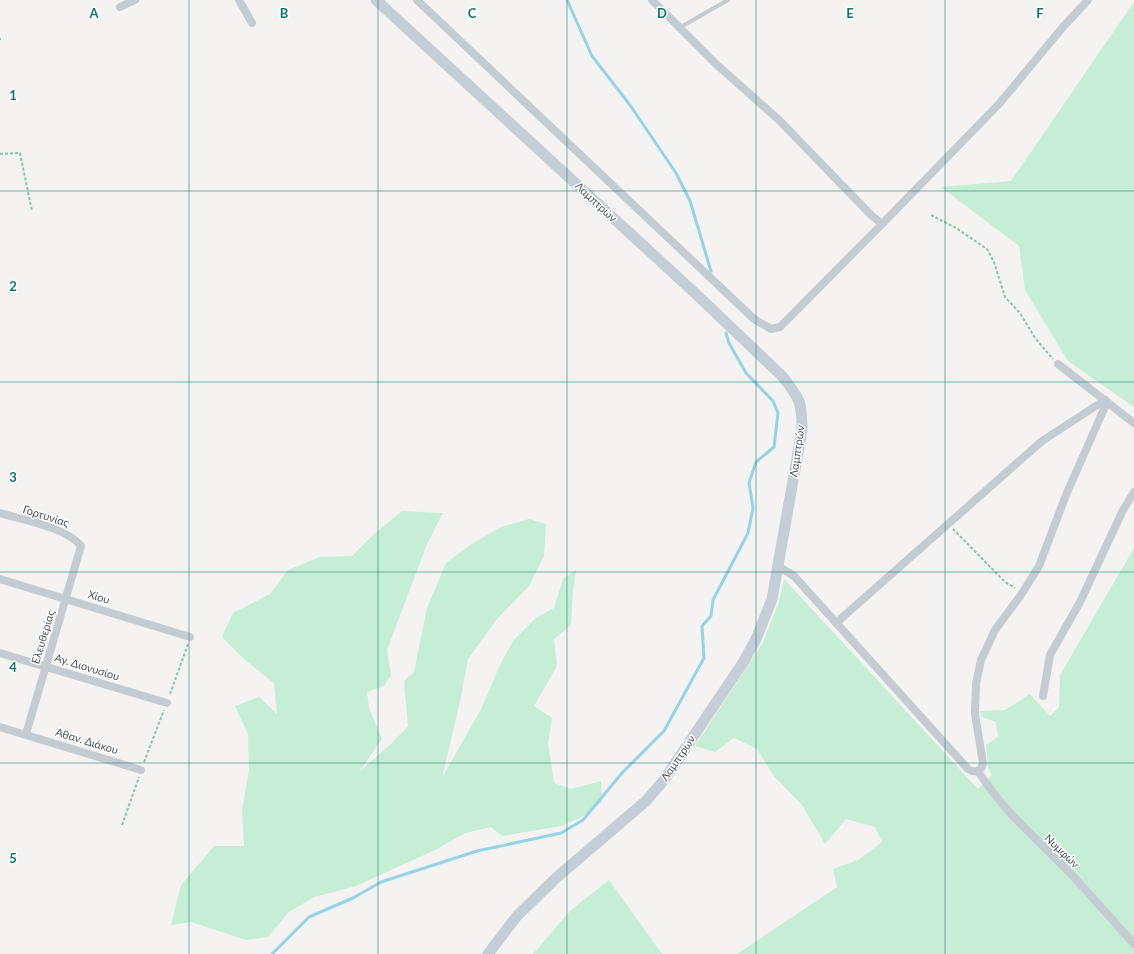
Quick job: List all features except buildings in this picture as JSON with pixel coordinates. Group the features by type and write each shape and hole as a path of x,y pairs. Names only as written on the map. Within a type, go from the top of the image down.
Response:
{"street":[{"path":"120,7 135,0"},
{"path":"239,0 252,23"},
{"name":"Λαμπτρών","path":"376,0 696,294 783,377 794,391 802,407 802,430 772,600 756,639 744,661 664,780 646,801 556,878 517,916 488,954"},
{"path":"417,0 689,259 754,319 771,329 780,327 999,104 1063,27 1088,0"},
{"path":"652,0 679,28 779,120 871,215 882,224"},
{"path":"1058,364 1134,423"},
{"path":"778,566 794,576 968,769 978,771 983,764 975,714 979,666 995,630 1023,593 1044,555 1066,495 1106,401"},
{"path":"836,623 1042,441 1106,401"},
{"path":"1042,696 1050,655 1080,602 1123,510 1134,492"},
{"name":"Γορτυνίας","path":"0,513 64,533 76,538 82,546"},
{"name":"Ελευθερίας","path":"26,734 82,546"},
{"name":"Χίου","path":"0,579 190,637"},
{"name":"Αγ. Διονυσίου","path":"0,653 167,703"},
{"name":"Αθαν. Διάκου","path":"0,727 141,770"},
{"name":"Νυμφών","path":"978,771 1002,806 1034,840 1067,871 1134,944"}],"lane":[{"path":"679,28 728,0"}],"path":[{"path":"0,154 20,152 32,211"},
{"path":"931,215 956,228 987,249 994,262 1005,297 1020,313 1035,338 1058,364"},
{"path":"948,524 1005,582 1023,593"},
{"path":"122,825 190,637"}],"green space":[{"path":"1134,2 1134,407 1068,361 1025,290 1019,246 941,187 1011,181"},
{"path":"402,511 443,513 427,544 387,650 391,675 384,686 367,692 369,708 382,739 359,772 392,743 408,726 404,681 414,672 427,608 446,563 470,545 501,527 529,519 546,524 544,556 529,586 497,619 468,659 461,697 442,778 481,709 500,665 513,641 536,618 554,608 563,579 576,570 571,625 554,639 557,666 534,706 552,718 548,743 554,783 571,789 601,781 602,802 586,815 561,826 502,836 491,827 465,833 435,850 356,886 314,897 289,912 268,937 246,940 191,922 171,925 181,885 214,846 244,846 242,809 249,770 248,734 235,706 259,697 277,714 274,683 245,660 222,637 233,613 270,594 288,570 320,557 352,556 374,534"},
{"path":"1134,548 1134,954 737,954 837,887 833,869 858,860 882,842 875,827 846,819 825,844 802,805 774,776 757,749 734,738 715,752 695,746 762,644 778,605 784,579 978,789 992,775 988,768 986,745 998,737 996,722 982,717 980,711 1005,710 1030,694 1050,716 1059,707 1060,675"},
{"path":"609,880 662,954 533,954 571,910"}],"waterway":[{"path":"567,0 592,56 630,105 676,173 690,201 711,271"},
{"path":"272,954 309,917 353,898 381,882 477,851 561,833 583,820 622,773 664,731 704,658 702,626 711,616 713,600 748,533 753,508 749,483 756,462 774,447 778,413 773,401 746,373 729,343 726,333"}]}
